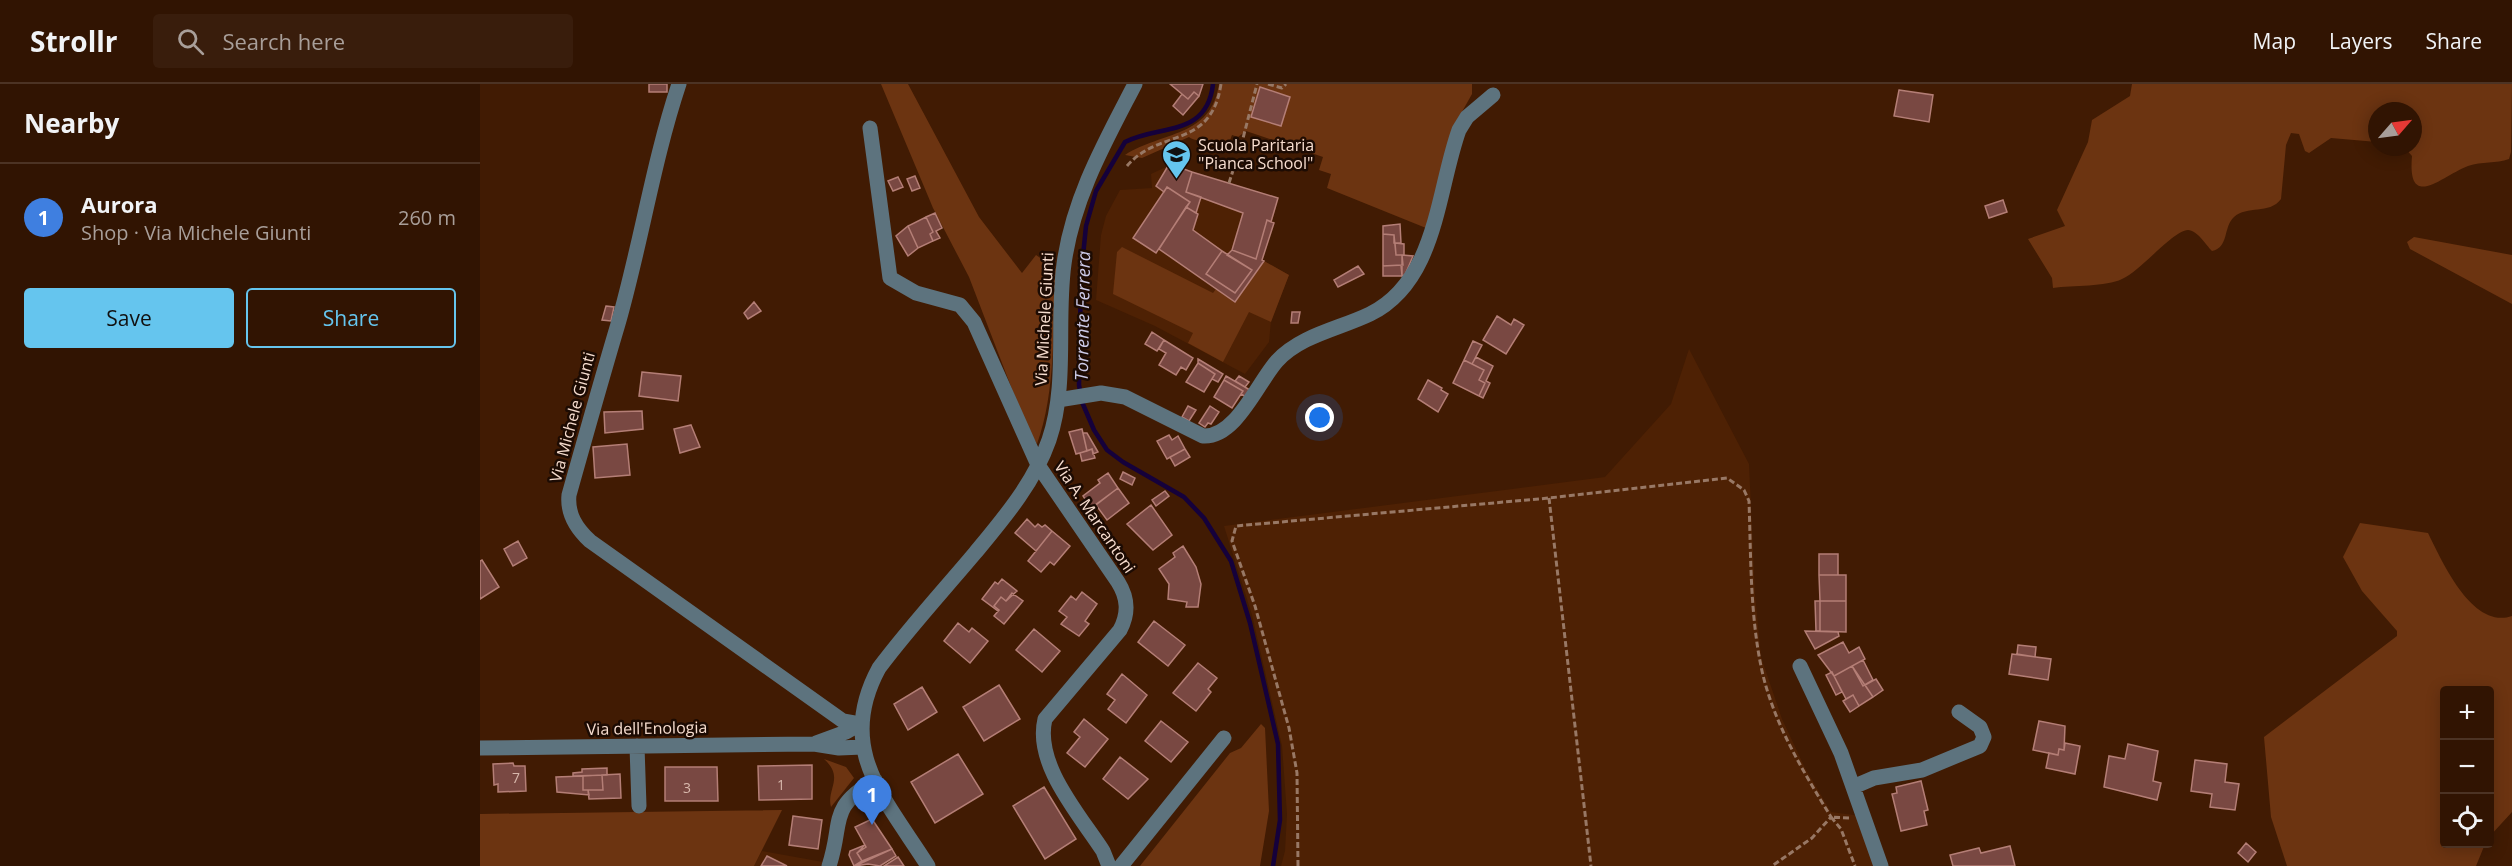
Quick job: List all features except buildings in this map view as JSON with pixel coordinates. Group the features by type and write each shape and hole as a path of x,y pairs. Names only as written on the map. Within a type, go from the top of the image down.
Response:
{"street":[{"name":"Via Michele Giunti","path":"679,84 662,135 618,324 569,495 570,512 578,527 590,541 843,721 860,724"},
{"name":"Via Michele Giunti","path":"927,866 875,780 863,747 860,724 868,689 879,668 1012,508 1038,465 1054,422 1072,398 1061,302 1067,243 1085,184 1135,84"},
{"path":"1072,398 1101,393 1125,397 1203,436 1210,437 1222,431 1241,412 1275,363 1289,350 1310,338 1369,314 1399,292 1430,236 1459,130 1467,117 1493,95"},
{"name":"Via A. Marcantoni","path":"870,128 890,278 916,293 960,305 974,322 1038,465 1118,582 1125,597 1126,614 1120,630 1045,719 1041,735 1048,764 1103,851 1109,866"},
{"path":"1800,666 1841,753 1881,866"},
{"path":"1853,787 1874,778 1922,770 1949,761 1980,746 1984,737 1980,727 1959,712"},
{"name":"Via dell'Enologia","path":"814,744 860,724"},
{"path":"1122,866 1224,738"},
{"name":"Via dell'Enologia","path":"480,748 814,744 839,748 863,747"},
{"path":"637,746 639,806"},
{"path":"829,866 840,815 846,800 875,780"}],"path":[{"path":"1127,166 1141,152 1196,129 1211,115 1218,100 1221,84"},
{"path":"1241,146 1257,84"},
{"path":"1268,84 1282,88 1286,84"},
{"path":"1229,183 1237,158"},
{"path":"1298,866 1297,773 1289,728 1255,606 1232,541 1236,526 1549,498 1727,478 1744,490 1749,501 1753,603 1757,645 1763,674 1789,743 1831,817 1841,829 1855,866"},
{"path":"1549,498 1592,866"},
{"path":"1831,817 1851,818 1862,814"},
{"path":"1772,866 1812,838 1831,817"}],"shaded area":[{"path":"881,84 908,84 979,217 1022,273 1036,255 1056,269 1051,381 1048,403 1037,444 1025,423 969,277 933,208"},
{"path":"1219,84 1472,84 1472,94 1454,126 1426,228 1327,188 1331,174 1319,170 1323,157 1246,131 1238,137 1232,135 1228,146 1189,137 1142,158 1125,155 1195,124 1214,102"},
{"path":"2132,84 2512,84 2511,152 2509,159 2468,166 2438,182 2421,186 2415,183 2412,173 2412,156 2422,156 2422,102 2368,102 2368,141 2331,138 2309,153 2305,151 2299,134 2291,133 2286,145 2281,199 2264,209 2239,213 2231,221 2224,242 2217,249 2212,251 2198,235 2188,230 2174,237 2130,275 2122,279 2098,285 2053,288 2052,278 2028,239 2065,226 2057,210 2088,142 2092,120 2130,96"},
{"path":"1168,166 1278,198 1262,260 1289,275 1271,321 1269,342 1245,374 1155,326 1096,300 1101,235 1106,216 1120,190 1152,188 1151,174"},
{"path":"2414,237 2512,255 2512,304 2410,249 2407,242"},
{"path":"1122,247 1213,293 1216,289 1235,302 1264,261 1289,275 1271,322 1249,312 1223,362 1188,343 1193,333 1113,294 1117,252"},
{"path":"1689,349 1749,464 1755,594 1761,657 1782,719 1805,768 1831,812 1861,816 1877,866 1281,866 1285,851 1287,814 1282,746 1252,615 1224,526 1605,477 1671,404"},
{"path":"2360,523 2428,533 2450,575 2472,603 2484,613 2497,618 2512,616 2512,812 2494,832 2494,686 2440,686 2440,848 2483,848 2476,866 2287,866 2271,817 2264,737 2397,636 2397,631 2362,591 2343,557"},
{"path":"1261,724 1265,728 1269,811 1260,866 1140,866 1230,753 1241,748"},
{"path":"824,759 846,767 854,778 831,807 834,778 830,766"},
{"path":"782,810 754,866 480,866 480,814"},
{"path":"762,851 823,862 821,866 754,866"}],"waterway":[{"name":"Torrente Ferrera","path":"1213,84 1209,101 1202,113 1191,121 1125,142 1096,191 1086,226 1081,276 1079,385 1082,402 1094,430 1107,450 1123,462 1184,497 1204,518 1231,561 1250,623 1278,744 1280,820 1273,866"}],"place":[{"name":"Scuola Paritaria \"Pianca School\"","path":"1177,180"},
{"name":"Aurora","path":"872,825"}]}
